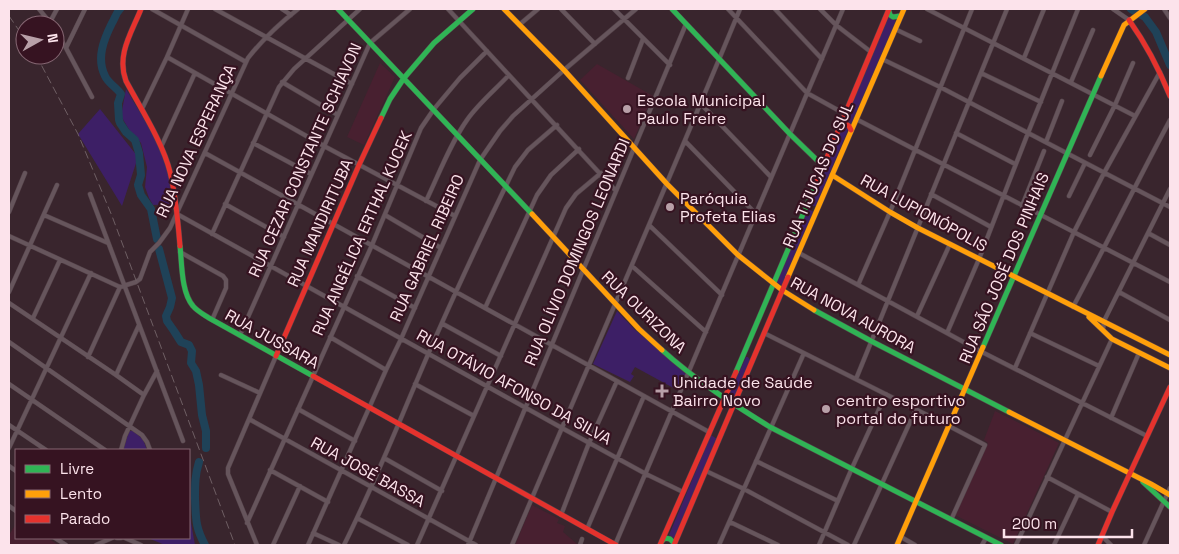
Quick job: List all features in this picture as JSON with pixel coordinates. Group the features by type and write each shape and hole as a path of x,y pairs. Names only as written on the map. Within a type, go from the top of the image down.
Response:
{"main road":[{"name":"RUA JUSSARA","path":"141,9 126,47 122,65 126,81 161,147 170,172 185,289 187,298 192,306 212,320 615,545"},
{"name":"RUA OURIZONA","path":"338,9 434,109 639,330 672,359 734,405 770,427 1001,545"},
{"name":"RUA MANDIRITUBA","path":"276,356 359,165 390,99 404,78 434,43 473,9"},
{"name":"RUA NOVA AURORA","path":"504,9 564,70 667,184 738,256 782,290 805,305 871,341 1130,474 1170,492"},
{"path":"672,9 790,134 823,166"},
{"name":"RUA TIJUCAS DO SUL","path":"674,545 904,9"},
{"path":"889,10 893,17 900,16"},
{"name":"RUA TIJUCAS DO SUL","path":"661,544 889,10"},
{"name":"RUA SÃO JOSÉ DOS PINHAIS","path":"897,545 1120,32 1129,20 1144,10"},
{"path":"1129,20 1150,52 1170,96"},
{"path":"840,125 848,124 851,130"},
{"name":"RUA LUPIONÓPOLIS","path":"832,175 918,228 1170,356"},
{"path":"808,202 812,208 816,209 819,207"},
{"path":"763,307 767,313 773,312"},
{"name":"RUA LUPIONÓPOLIS","path":"1085,313 1112,339 1170,368"},
{"path":"742,356 749,354 753,360"},
{"path":"1098,545 1170,386"},
{"path":"710,430 715,434 719,435 722,433"},
{"name":"RUA NOVA AURORA","path":"1130,474 1145,484 1170,507"},
{"path":"661,544 665,538 672,540 674,545"}],"street":[{"path":"85,9 66,48 92,97"},
{"path":"152,9 246,62"},
{"path":"142,109 188,9"},
{"path":"215,9 352,84"},
{"path":"282,9 291,14"},
{"name":"RUA NOVA ESPERANÇA","path":"122,287 140,279 150,252 170,228 246,62 260,42 298,9"},
{"path":"212,234 282,82 360,9"},
{"name":"RUA CEZAR CONSTANTE SCHIAVON","path":"240,335 370,43 410,9"},
{"path":"448,9 616,191"},
{"path":"519,25 538,9"},
{"path":"561,9 596,44"},
{"path":"614,9 670,65"},
{"name":"RUA GABRIEL RIBEIRO","path":"308,545 480,160 513,116 636,9"},
{"path":"728,9 807,93 845,114"},
{"path":"512,545 588,365 616,305 740,9"},
{"path":"775,9 822,59"},
{"path":"820,9 836,25 871,52"},
{"path":"615,545 843,9"},
{"path":"927,9 1135,116"},
{"path":"858,286 972,9"},
{"path":"856,379 1007,9"},
{"path":"1024,58 1044,9"},
{"path":"947,333 979,259 1078,9"},
{"path":"1112,9 1129,20"},
{"path":"1164,9 1170,18"},
{"name":"RUA OLÍVIO DOMINGOS LEONARDI","path":"468,543 616,191 636,148 686,24"},
{"path":"895,29 920,41"},
{"path":"1071,82 1093,30"},
{"path":"628,78 643,39"},
{"name":"RUA ANGÉLICA ERTHAL KUCEK","path":"247,523 372,245 421,128 460,78 487,51"},
{"path":"167,57 324,146 455,216"},
{"path":"882,59 940,87 1170,207"},
{"path":"1090,155 1133,63"},
{"path":"1015,368 1074,232 1104,173 1160,72"},
{"path":"161,147 195,73"},
{"path":"982,73 1040,102"},
{"path":"426,200 457,136 467,120 509,75"},
{"path":"282,82 338,115"},
{"path":"1046,142 1062,101"},
{"path":"700,103 772,177"},
{"path":"856,119 1170,282"},
{"path":"1073,307 1170,120"},
{"path":"344,545 515,167 528,150 556,125"},
{"path":"956,133 1016,164"},
{"path":"684,141 756,214"},
{"path":"254,143 311,174"},
{"path":"485,308 537,195 551,175 579,149"},
{"path":"1022,206 1044,151"},
{"path":"205,152 672,412 710,430"},
{"path":"1068,196 1085,163"},
{"path":"9,212 25,173"},
{"path":"417,545 566,208 576,194 601,173"},
{"path":"9,292 57,185"},
{"path":"1103,330 1104,322 1170,189"},
{"path":"90,194 122,287 157,371 183,441"},
{"path":"931,194 991,227"},
{"path":"225,204 284,237"},
{"name":"RUA OTÁVIO AFONSO DA SILVA","path":"176,214 589,443 683,492"},
{"path":"385,214 441,248"},
{"path":"44,215 108,243"},
{"path":"649,225 722,295"},
{"path":"1148,233 1170,245"},
{"path":"9,236 122,287"},
{"path":"917,316 950,244"},
{"path":"180,252 223,276 226,280 226,288 212,320"},
{"path":"799,253 982,352 1147,436"},
{"path":"32,318 60,260"},
{"path":"632,266 706,332"},
{"path":"9,448 90,273"},
{"path":"357,276 415,308"},
{"path":"88,357 122,287"},
{"path":"1119,292 1170,320"},
{"path":"9,303 144,395"},
{"path":"443,324 501,356"},
{"path":"116,375 138,325"},
{"path":"1030,332 1099,366"},
{"path":"764,333 985,445 951,520"},
{"path":"330,337 386,370"},
{"path":"1016,545 1112,339"},
{"path":"9,342 130,425 145,438 150,449"},
{"path":"719,545 804,353"},
{"path":"1111,418 1139,353"},
{"name":"RUA MANDIRITUBA","path":"247,523 228,468 276,356"},
{"path":"122,449 124,436 157,371"},
{"path":"221,375 260,393"},
{"path":"561,515 589,443 617,381"},
{"path":"9,384 104,449"},
{"path":"416,384 474,416"},
{"path":"818,545 886,394"},
{"path":"587,529 644,396"},
{"path":"298,409 355,441"},
{"path":"854,545 916,409"},
{"name":"RUA JOSÉ BASSA","path":"249,419 468,543 476,545"},
{"path":"9,425 44,449"},
{"path":"384,458 442,491"},
{"path":"756,461 838,501"},
{"path":"270,470 328,502"},
{"path":"706,471 744,489 848,545"},
{"path":"1048,477 1112,512"},
{"path":"273,545 300,486"},
{"path":"1144,545 1170,492"},
{"path":"1054,545 1078,494"},
{"path":"357,518 408,545"},
{"path":"730,522 778,545"},
{"path":"247,523 257,545"},
{"path":"313,533 339,545"},
{"path":"1102,536 1111,545"},
{"path":"901,537 915,545"},
{"path":"982,545 986,538"},
{"path":"96,545 110,539"},
{"path":"124,539 142,545"},
{"path":"580,545 582,539"},
{"path":"1146,540 1151,545"}],"shaded area":[{"path":"889,16 896,21 852,124 845,120"},
{"path":"380,63 395,77 364,145 347,137"},
{"name":"Escola Municipal Paulo Freire","path":"597,64 653,96 634,139 580,80"},
{"path":"126,89 162,153 169,176 171,204 153,205 149,198 145,187 147,167 141,143 130,131 121,116"},
{"path":"100,109 138,157 122,206 78,134"},
{"path":"845,126 848,130 816,206 813,206 811,204 822,176 842,127"},
{"path":"808,209 814,212 783,286 776,282"},
{"path":"617,311 634,329 686,373 679,391 635,367 631,374 634,376 630,382 593,364"},
{"path":"746,357 750,360 735,397 731,398 729,394"},
{"path":"995,411 1059,443 1013,544 955,515 988,443 984,440"},
{"path":"129,431 133,431 143,439 147,449 123,449"},
{"path":"711,435 717,439 675,539 669,535"},
{"path":"532,505 559,519 557,523 565,526 563,532 577,544 515,545"},
{"path":"190,518 195,545 165,545 150,539 190,539"},
{"path":"15,526 15,539 49,539 58,545 9,545 9,535"}],"waterway":[{"path":"120,9 106,35 101,56 102,69 106,78 121,94 118,103 119,120 126,132 135,140 139,153 141,175 138,185 141,195 151,209 157,239"},
{"path":"1131,9 1145,17 1156,32 1170,65"},
{"path":"159,249 172,298 166,316 167,321 181,342 189,345 192,351 191,363 196,371 199,385 202,415 206,431 206,448"},
{"path":"199,462 195,484 196,517 199,533 205,545"}],"railway":[{"path":"9,16 15,25"},
{"path":"41,65 78,134 112,216 235,545"}],"traffic: fast":[{"path":"338,9 532,214"},
{"path":"381,118 390,99 404,78 434,43 473,9"},
{"path":"672,9 790,134 823,166"},
{"path":"889,11 893,17 900,16"},
{"path":"983,347 1101,76"},
{"path":"736,372 815,186"},
{"path":"180,246 184,285 189,300 195,308 209,318 313,376"},
{"path":"814,310 1009,412"},
{"path":"662,350 701,381 770,427 1001,545"},
{"path":"1143,482 1170,507"},
{"path":"662,541 665,538 670,539 674,545"}],"traffic: slow":[{"path":"504,9 564,70 667,184 738,255 782,290 814,310"},
{"path":"788,277 904,9"},
{"path":"1101,76 1124,25 1145,9"},
{"path":"832,175 918,228 1170,355"},
{"path":"532,214 639,329 662,350"},
{"path":"1089,317 1112,339 1170,368"},
{"path":"897,545 983,347"},
{"path":"1009,412 1170,495"}],"traffic: jam":[{"path":"141,9 126,44 123,71 126,81 151,126 167,161 175,200 180,246"},
{"path":"815,186 889,9"},
{"path":"1129,20 1152,57 1170,96"},
{"path":"276,356 381,118"},
{"path":"840,125 846,124 851,130"},
{"path":"674,545 788,277"},
{"path":"660,545 736,372"},
{"path":"313,376 616,545"},
{"path":"1098,545 1170,387"}],"place":[{"name":"Escola Municipal Paulo Freire","path":"627,109"},
{"name":"Paróquia Profeta Elias","path":"670,207"},
{"name":"Unidade de Saúde Bairro Novo","path":"662,391"},
{"name":"centro esportivo portal do futuro","path":"826,409"}]}
